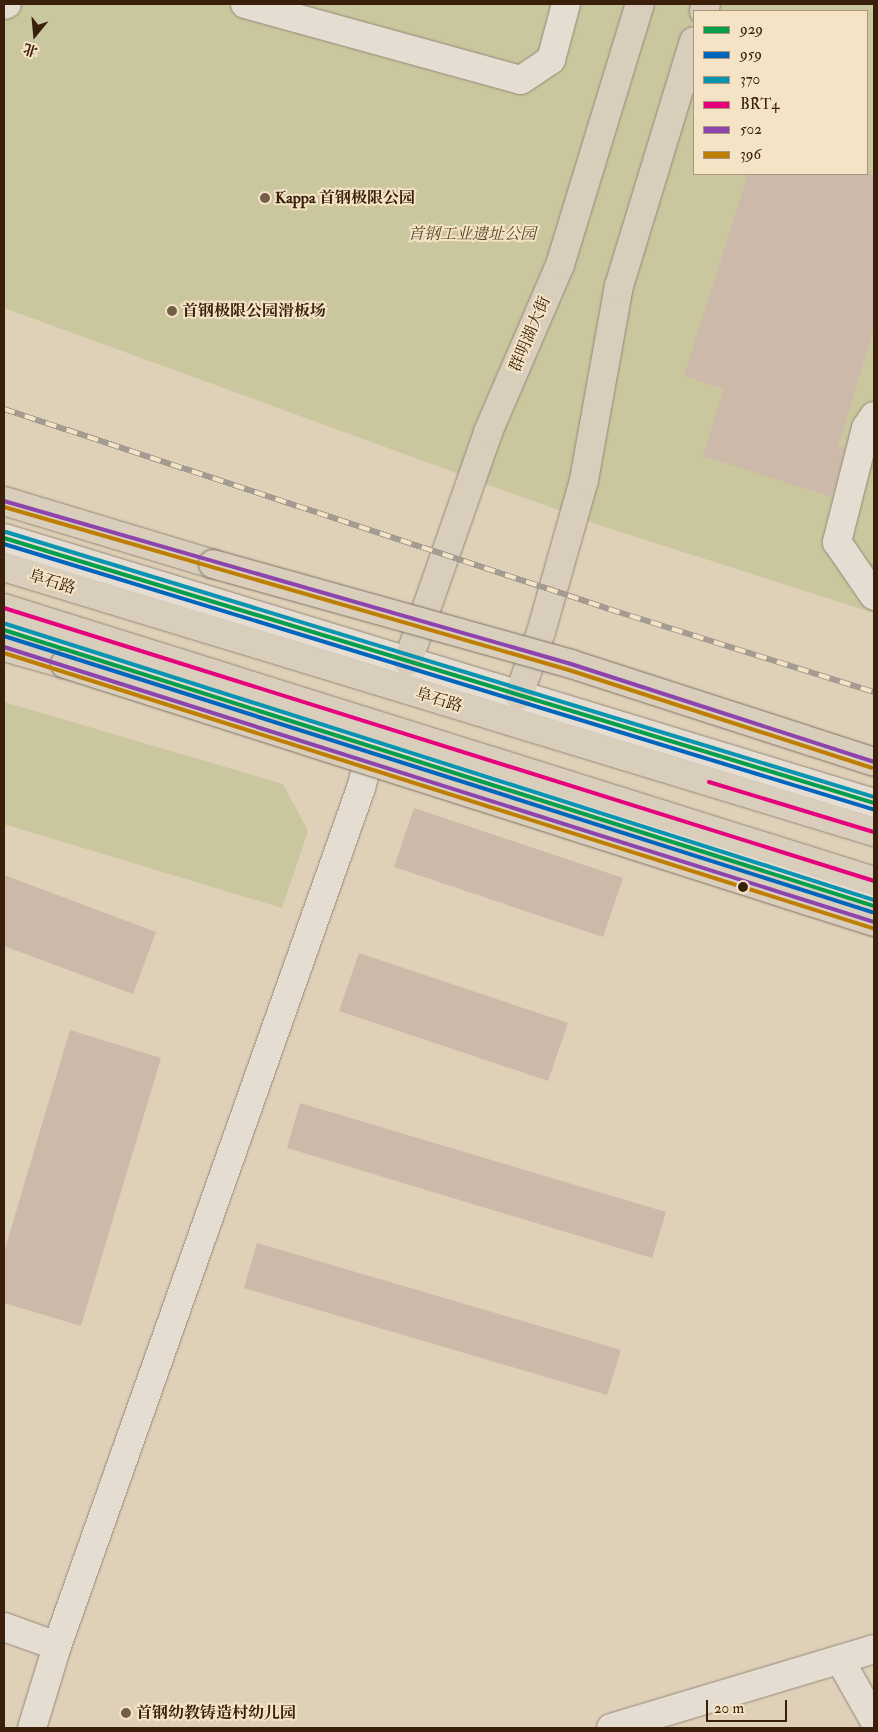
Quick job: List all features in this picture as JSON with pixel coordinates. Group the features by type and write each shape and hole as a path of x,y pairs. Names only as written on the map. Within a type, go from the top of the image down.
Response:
{"main road":[{"name":"群明湖大街","path":"408,661 488,432 560,265 640,4"},
{"path":"519,695 541,632 584,480 619,286 693,44"},
{"path":"4,501 213,564 571,664 874,762"},
{"name":"阜石路","path":"4,567 874,832"},
{"path":"4,608 874,880"},
{"path":"4,647 65,664 874,922"}],"street":[{"path":"245,4 521,80 551,60 566,4"},
{"path":"874,416 866,428 837,542 874,596"},
{"path":"4,538 874,803"},
{"path":"4,630 874,906"},
{"path":"32,1728 57,1646 358,797 372,747"},
{"path":"4,1627 57,1646"},
{"path":"611,1728 874,1649"},
{"path":"840,1660 874,1720"}],"green space":[{"name":"首钢工业遗址公园","path":"4,4 874,4 874,613 602,526 4,308"},
{"path":"4,702 283,784 308,831 282,908 4,824"}],"building":[{"path":"874,174 874,329 838,446 845,448 832,497 703,456 724,389 684,376 748,175"},
{"path":"414,808 623,878 603,937 394,867"},
{"path":"4,875 156,932 133,994 4,946"},
{"path":"359,953 568,1023 548,1081 339,1011"},
{"path":"70,1030 161,1058 81,1326 4,1303 4,1252"},
{"path":"300,1103 666,1212 652,1258 287,1148"},
{"path":"257,1243 621,1350 607,1395 244,1288"}],"railway":[{"path":"4,409 609,609 874,692"}],"transit line":[{"name":"502","path":"4,501 571,664 874,762"},
{"name":"396","path":"4,507 569,670 872,768"},
{"name":"370","path":"6,532 874,797"},
{"name":"929","path":"4,538 874,803"},
{"name":"959","path":"4,544 872,809"},
{"name":"BRT4","path":"4,608 874,881"},
{"name":"370","path":"6,624 874,900"},
{"name":"929","path":"4,630 874,906"},
{"name":"959","path":"4,636 872,912"},
{"name":"502","path":"4,647 874,922"},
{"name":"396","path":"4,653 872,928"},
{"name":"BRT4","path":"709,782 874,832"}],"place":[{"name":"Kappa 首钢极限公园","path":"265,198"},
{"name":"首钢极限公园滑板场","path":"172,311"},
{"name":"首钢幼教铸造村幼儿园","path":"126,1713"}]}
